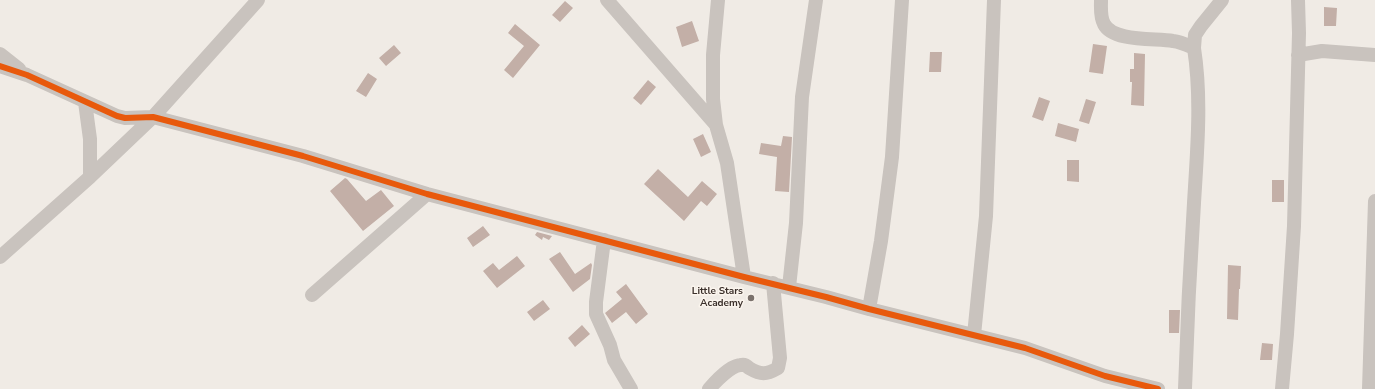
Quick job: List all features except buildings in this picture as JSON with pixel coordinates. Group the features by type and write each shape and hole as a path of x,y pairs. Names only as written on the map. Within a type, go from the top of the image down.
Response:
{"street":[{"path":"0,257 90,177 153,117 258,0"},
{"path":"607,0 716,124"},
{"path":"718,0 713,55 716,124 727,163 744,277"},
{"path":"789,287 796,223 802,97 816,0"},
{"path":"869,309 881,241 892,157 902,0"},
{"path":"974,335 986,216 994,0"},
{"path":"1101,0 1100,15 1104,25 1111,32 1122,36 1173,41 1194,48"},
{"path":"1185,389 1187,322 1198,124 1197,68 1194,48 1195,35 1222,0"},
{"path":"1282,389 1294,226 1298,0"},
{"path":"1298,55 1322,51 1375,55"},
{"path":"0,54 27,76"},
{"path":"0,66 27,76 117,116 125,118 153,117 303,156 427,194 744,277 789,287 869,309 1025,348 1105,376 1158,389"},
{"path":"85,102 90,139 90,177"},
{"path":"312,295 427,194"},
{"path":"1369,389 1375,201"},
{"path":"604,240 596,302 596,314 610,345 614,360 630,389"},
{"path":"709,389 715,382 735,366 740,364 746,365 761,374 769,373 778,368 780,358 773,283"}],"cycle path":[{"path":"0,66 27,75 117,116 125,118 153,117 303,156 427,194 744,277 1025,348 1105,376 1158,389"}],"place":[{"name":"Little Stars Academy","path":"751,298"}]}
